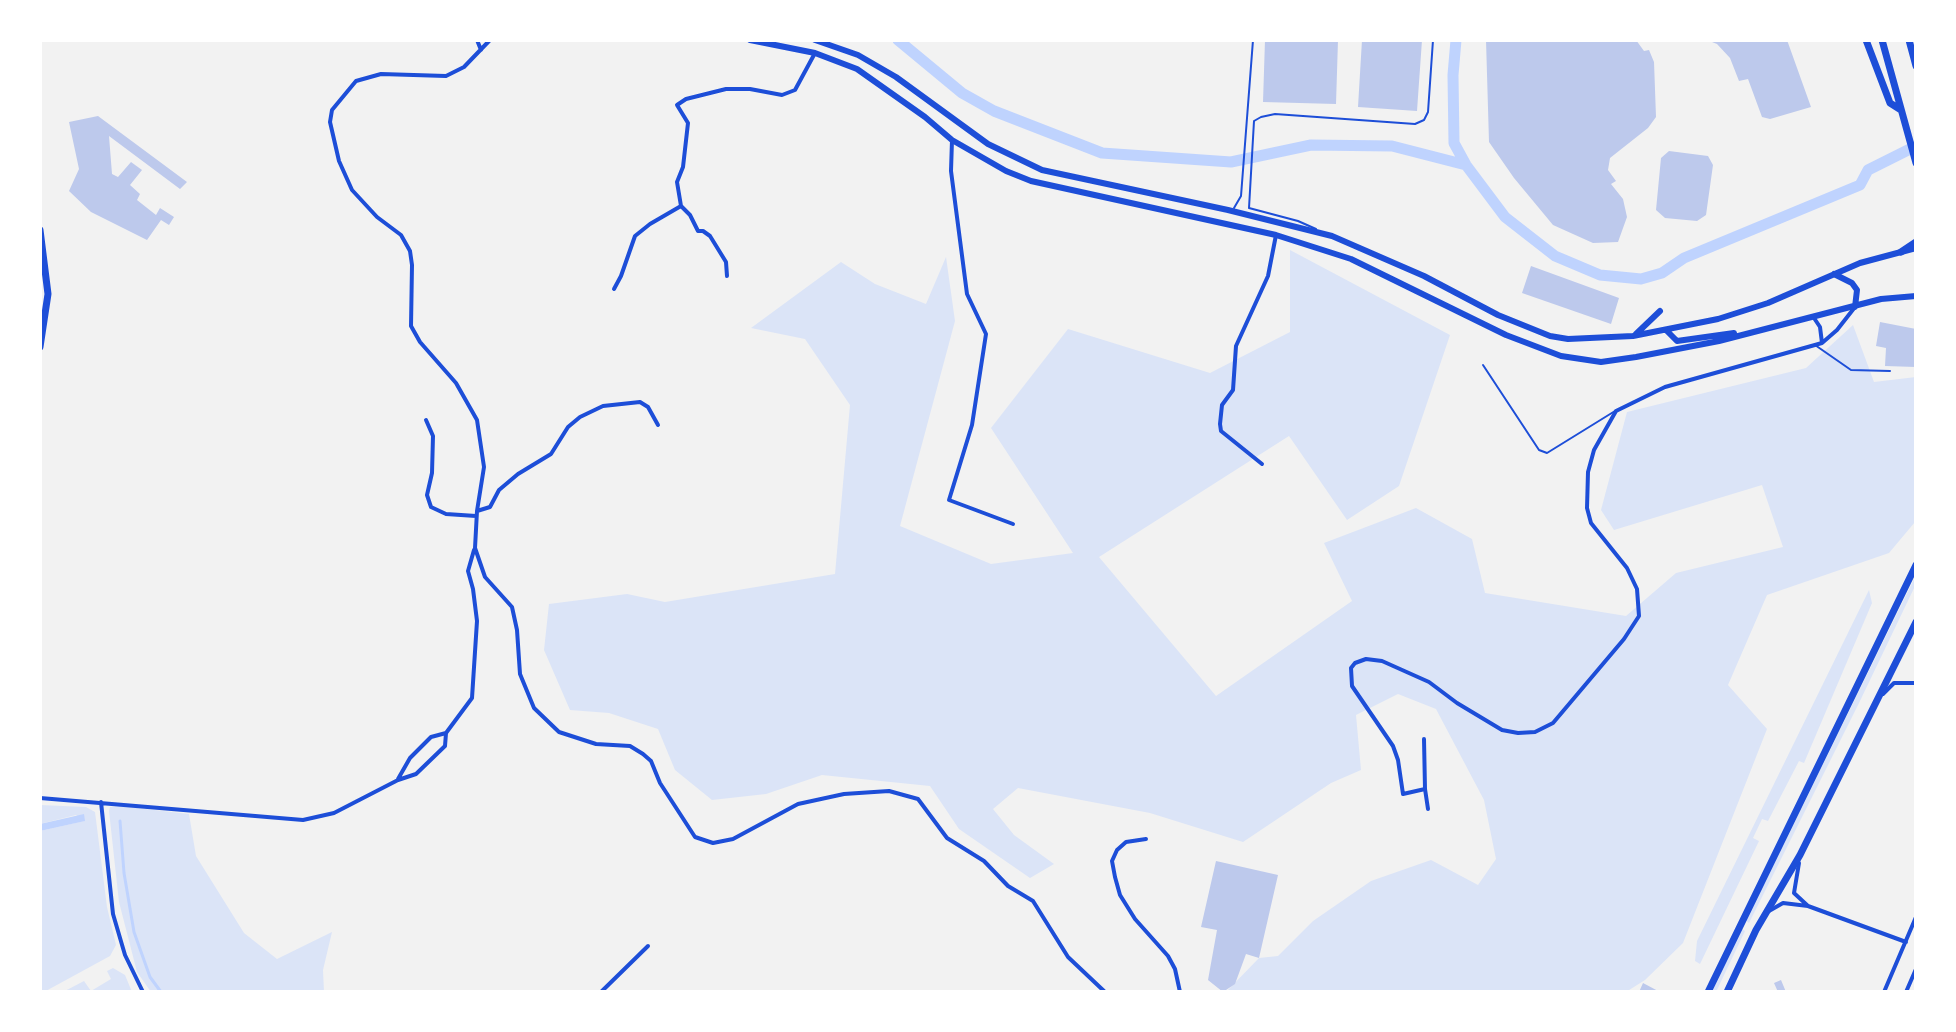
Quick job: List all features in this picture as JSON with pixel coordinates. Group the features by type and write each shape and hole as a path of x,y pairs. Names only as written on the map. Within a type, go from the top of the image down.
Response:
{"main road":[{"path":"750,40 815,53 857,69 952,140 1006,171 1031,181 1276,235 1351,259 1506,335 1561,356 1616,361 1814,318 1881,299 1916,296"},
{"path":"815,40 858,55 896,77 988,144 1042,170 1332,236 1424,276 1498,315 1550,336 1568,339 1633,336 1718,319 1757,307 1860,263 1916,245"},
{"path":"1866,40 1890,103 1901,110"},
{"path":"1882,40 1916,162"},
{"path":"1909,40 1916,66"},
{"path":"40,230 47,275 47,313 40,347"},
{"path":"1834,274 1852,283 1857,290 1855,307"},
{"path":"40,282 47,275"},
{"path":"1633,336 1660,311"},
{"path":"1666,330 1677,341 1750,332"},
{"path":"1708,992 1916,565"},
{"path":"1727,992 1756,930 1800,855 1916,622"}],"street":[{"path":"477,40 481,50"},
{"path":"490,40 464,67 446,76 381,74 356,81 332,110 330,122 339,161 352,190 377,217 401,235 410,251 411,326 420,342 456,383 477,420 484,467 476,514 475,548 485,577 512,607 520,674 534,708 559,732 596,744 630,746 643,754 651,761 668,797 695,837 713,843 733,839 798,804 844,794 889,791 918,799 947,838 984,861 1008,886 1033,901 1068,957 1105,992"},
{"path":"727,276 726,262 710,236 698,231 681,206 677,182 683,167 688,123 677,105 686,99 726,89 750,89 782,95 795,90 815,53"},
{"path":"952,140 951,171 967,294 986,334 972,425 949,500 1013,524"},
{"path":"614,289 635,236 681,206"},
{"path":"1262,464 1221,431 1220,424 1222,405 1233,390 1236,346 1268,276 1276,235"},
{"path":"1425,789 1403,794 1393,746 1352,686 1351,668 1366,659 1382,661 1429,682 1502,730 1535,732 1553,723 1624,639 1639,616 1637,589 1627,568 1591,523 1587,508 1588,472 1594,450 1616,411 1665,387 1822,343 1855,307"},
{"path":"1814,318 1820,327 1822,343"},
{"path":"426,420 433,436 432,473 427,495 431,507 446,514 476,514 490,507 499,490 551,454 568,427 603,406 640,402 648,407 658,425"},
{"path":"40,798 303,820 334,813 416,774 445,746 446,733 472,698 477,621 468,563 475,548"},
{"path":"1881,695 1894,683 1916,683"},
{"path":"398,780 410,758 431,737 446,733"},
{"path":"1424,739 1428,809"},
{"path":"101,802 113,914 125,955 143,992"},
{"path":"1146,839 1126,842 1117,850 1112,861 1115,877 1120,895 1135,919 1168,956 1175,969 1180,992"},
{"path":"1800,855 1794,893 1808,906"},
{"path":"1769,912 1783,903 1808,906 1906,942"},
{"path":"1884,992 1916,917"},
{"path":"601,992 648,946"},
{"path":"1906,992 1916,969"}],"lane":[{"path":"1228,210 1237,206 1241,196 1253,40"},
{"path":"1332,236 1298,221 1249,208 1254,121 1275,114 1415,124 1424,120 1428,112 1433,40"},
{"path":"1814,345 1851,370 1890,371"},
{"path":"1483,365 1539,450 1547,453 1616,411"}],"shaded area":[{"path":"1290,250 1450,335 1399,486 1347,520 1289,436 1099,557 1216,696 1352,601 1324,543 1416,508 1472,539 1485,593 1626,616 1676,573 1783,547 1762,485 1614,530 1601,510 1627,412 1806,368 1853,325 1874,382 1916,377 1915,522 1889,553 1767,595 1728,685 1767,729 1683,943 1645,980 1626,992 1226,992 1259,958 1278,956 1313,921 1371,881 1431,860 1478,885 1496,859 1484,800 1436,709 1398,694 1356,715 1361,770 1331,783 1243,842 1150,813 1018,788 993,809 1014,835 1054,864 1030,878 959,829 930,786 822,775 766,794 712,800 675,770 658,729 609,713 570,710 544,650 549,604 627,594 665,602 835,574 850,405 805,339 751,328 841,262 875,284 926,304 946,257 955,321 900,526 991,564 1073,553 991,428 1068,329 1210,373 1290,332"},
{"path":"1916,575 1916,584 1859,703 1749,923 1746,921"},
{"path":"1869,590 1872,603 1804,763 1799,761 1768,821 1762,819 1753,838 1759,841 1700,964 1695,961 1697,941"},
{"path":"40,805 86,807 95,812 107,907 116,945 110,956 44,992 40,992 40,831 84,821 76,815 40,824"},
{"path":"110,807 189,814 196,856 244,933 277,959 332,932 323,970 324,992 151,992 137,972 119,902 109,811"},
{"path":"1742,929 1745,931 1716,992 1712,992"},
{"path":"113,968 125,975 132,992 63,992 84,981 91,991 111,979 107,971"}],"water":[{"path":"84,814 85,821 40,831 40,824"}],"building":[{"path":"1265,40 1338,40 1336,104 1263,102"},
{"path":"1362,40 1422,40 1417,111 1358,107"},
{"path":"1486,40 1636,40 1644,51 1649,50 1654,62 1656,117 1648,128 1610,158 1608,170 1616,181 1611,184 1623,199 1627,217 1618,242 1593,243 1553,225 1489,142"},
{"path":"1707,40 1787,40 1811,107 1770,119 1762,117 1748,79 1739,81 1730,58 1717,44"},
{"path":"98,116 187,182 180,189 109,136 112,174 118,177 131,162 142,170 130,185 140,194 137,200 156,215 160,208 174,217 169,225 161,220 147,240 91,212 69,191 79,169 69,122"},
{"path":"1669,151 1708,156 1713,165 1706,215 1697,221 1665,218 1656,210 1661,158"},
{"path":"1531,266 1619,298 1611,324 1522,293"},
{"path":"1880,322 1916,329 1916,367 1885,366 1886,348 1876,346"},
{"path":"1216,861 1278,875 1259,958 1246,954 1235,984 1223,992 1208,980 1217,930 1201,927"},
{"path":"1781,980 1786,992 1778,992 1774,983"},
{"path":"1643,983 1660,992 1639,992"}],"waterway":[{"path":"898,40 962,93 994,111 1102,153 1231,162 1311,145 1392,146 1466,165"},
{"path":"1456,40 1454,143 1466,165 1505,217 1555,256 1600,275 1641,279 1662,273 1684,258 1860,185 1868,170 1916,146"},
{"path":"120,821 124,873 134,932 150,977 161,992"}]}
